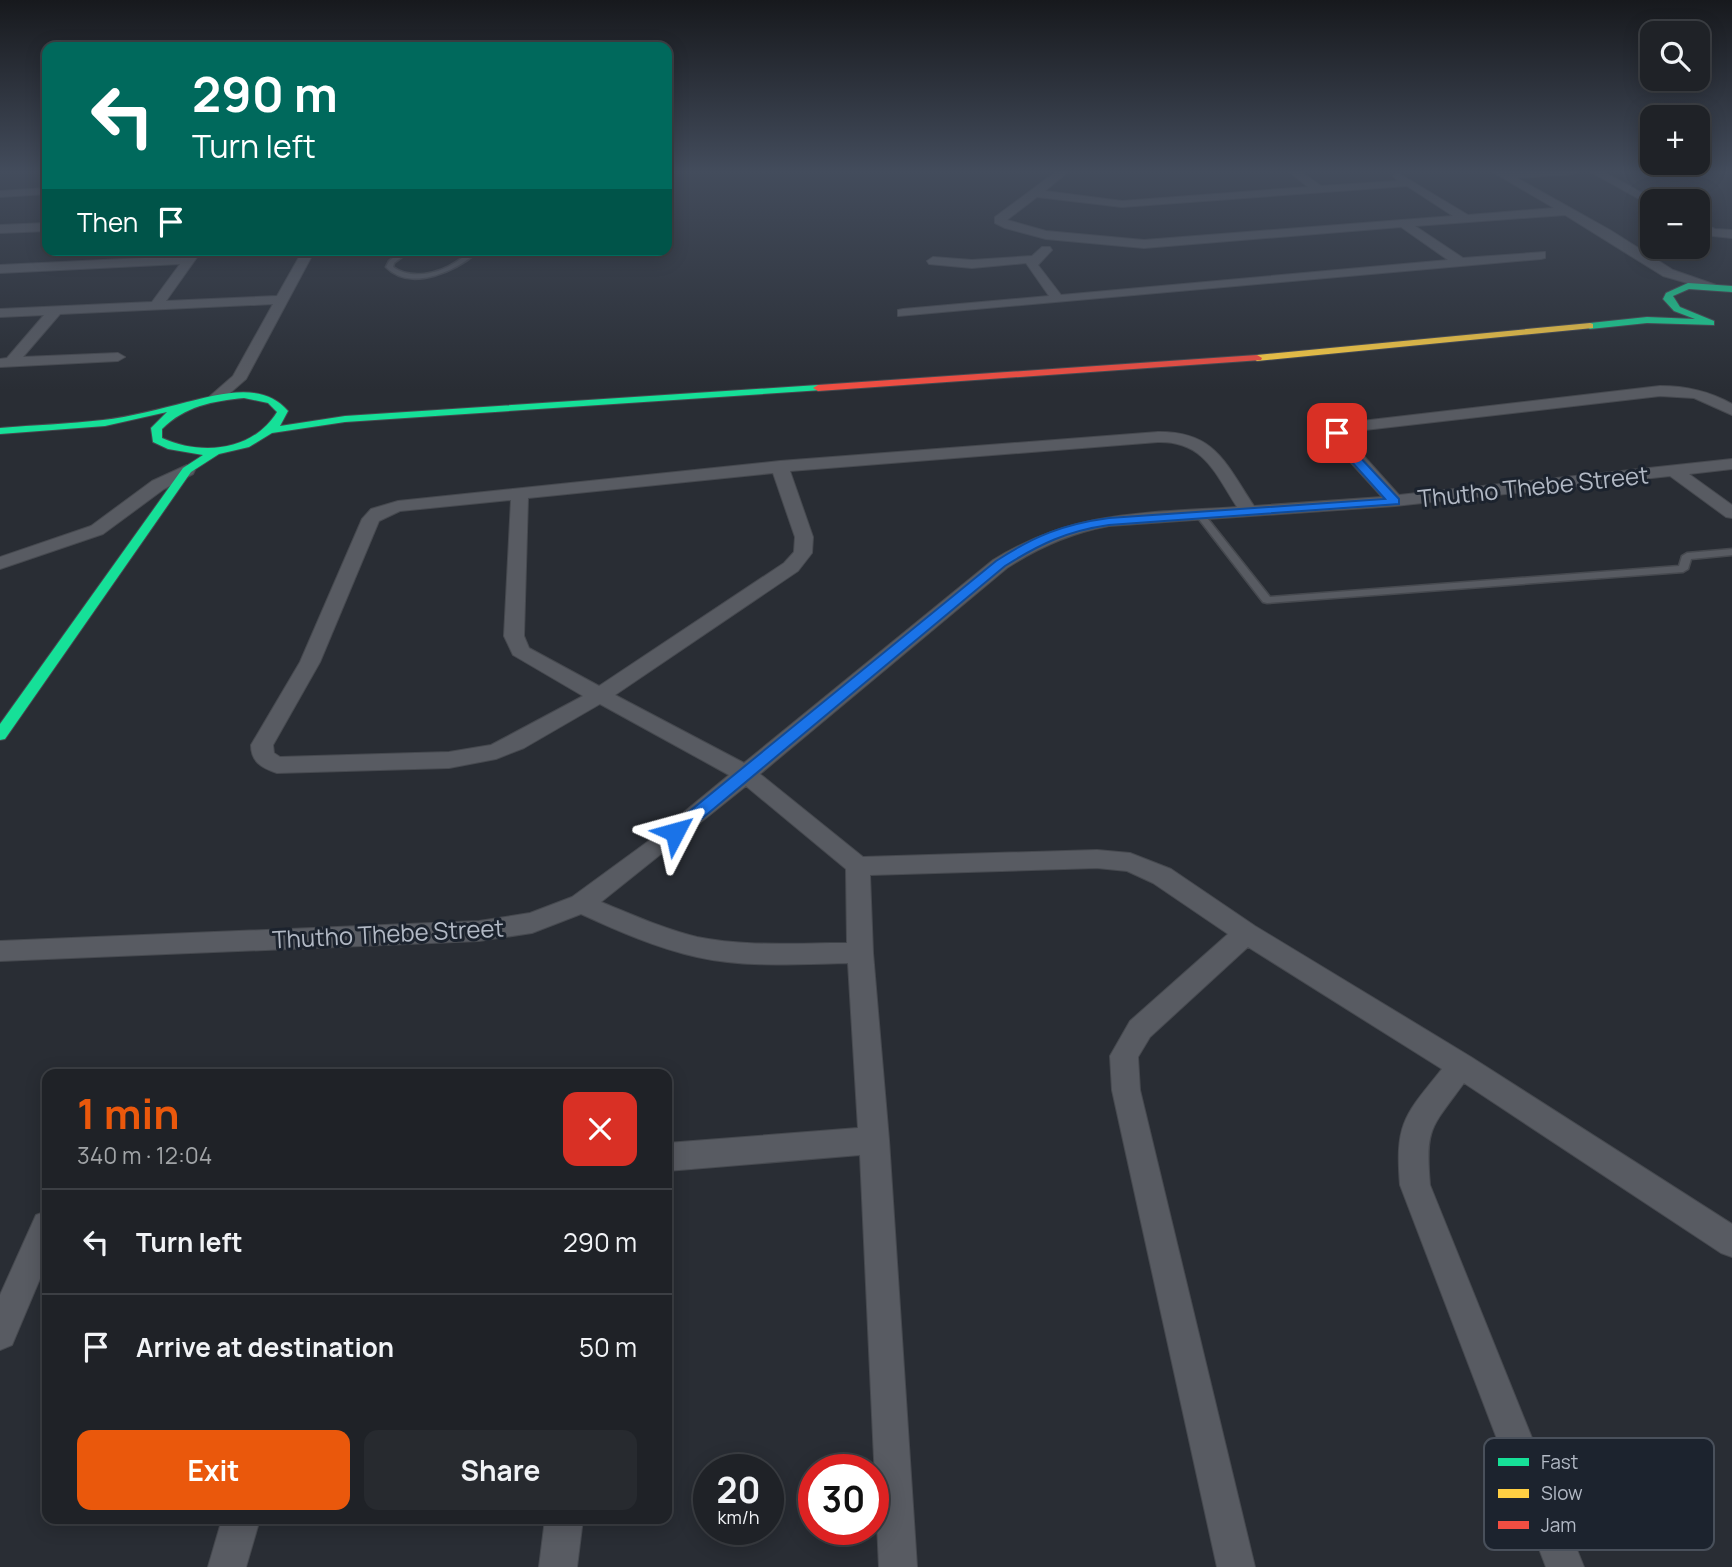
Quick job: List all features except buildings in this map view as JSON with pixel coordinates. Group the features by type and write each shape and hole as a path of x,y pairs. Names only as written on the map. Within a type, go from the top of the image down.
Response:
{"main road":[{"path":"0,431 105,423 217,397 257,396 306,408 377,409 1124,361 1447,333 1636,313 1648,310 1674,294 1712,286 1732,289"},
{"path":"0,735 188,468 216,451 254,440 273,430 345,419 1350,351 1647,320 1718,324 1686,314 1674,294"},
{"path":"273,430 283,417 284,411 275,401"},
{"path":"157,440 155,434 161,422 190,404"},
{"path":"0,441 67,436 131,437 157,440 170,449 181,451 216,451"},
{"path":"181,451 188,468"}],"street":[{"path":"1052,244 1032,265 1057,298"},
{"path":"1434,244 1460,262"},
{"path":"1620,244 1668,273 1712,286"},
{"path":"0,269 178,256"},
{"path":"156,306 191,256"},
{"path":"217,397 239,379 305,256"},
{"path":"903,313 1541,256"},
{"path":"933,261 972,264 1035,259"},
{"path":"1668,273 1674,294"},
{"path":"0,313 282,300"},
{"path":"5,363 56,310"},
{"path":"5,363 118,357"},
{"path":"239,379 257,396"},
{"path":"1395,502 1338,439 1337,433 1353,427 1660,391 1703,395 1732,410"},
{"path":"780,466 804,537 803,553 791,567 600,695 516,743 477,756 449,760 277,765 266,760 262,745 310,662 371,519 377,513 398,506 780,466 1059,443 1180,438 1204,447 1250,512"},
{"name":"Thutho Thebe Street","path":"0,951 480,931 532,923 581,904 746,774 1000,564 1033,543 1073,527 1109,521 1395,502 1732,464"},
{"path":"0,563 97,530 121,515 158,485 188,468"},
{"path":"1674,471 1732,513"},
{"path":"520,494 514,636 520,651 535,662 746,774 858,866 1097,859 1130,862 1162,876 1732,1242"},
{"path":"858,866 860,953 874,1140 898,1567"},
{"path":"581,904 657,936 700,947 742,953 860,953"},
{"path":"1236,1567 1126,1090 1124,1056 1140,1029 1247,933"},
{"path":"1461,1066 1419,1120 1412,1147 1415,1185 1514,1438"},
{"path":"672,1157 874,1140"},
{"path":"0,1333 42,1237"},
{"path":"227,1567 240,1524"},
{"path":"558,1567 563,1524"},
{"path":"1558,1550 1565,1567"}],"lane":[{"path":"400,256 389,267 393,271 417,276 444,273 468,256"},
{"path":"1201,516 1267,600 1683,569 1687,556 1732,552"}],"traffic: fast":[{"path":"1707,321 1677,309 1668,299 1669,295 1688,286 1732,289"},
{"path":"1590,326 1647,320 1711,323"},
{"path":"273,430 345,419 818,388"},
{"path":"244,395 271,400 283,411 274,426 261,437 245,445 208,452 189,451 157,440 156,428 175,412 208,399 244,395"},
{"path":"0,431 105,423 182,406"},
{"path":"0,735 187,470 216,451"}],"traffic: slow":[{"path":"1257,358 1590,326"}],"traffic: jam":[{"path":"818,388 1257,358"}],"route":[{"path":"675,832 1000,564 1033,543 1073,527 1109,521 1395,502 1338,439 1337,433"}]}
